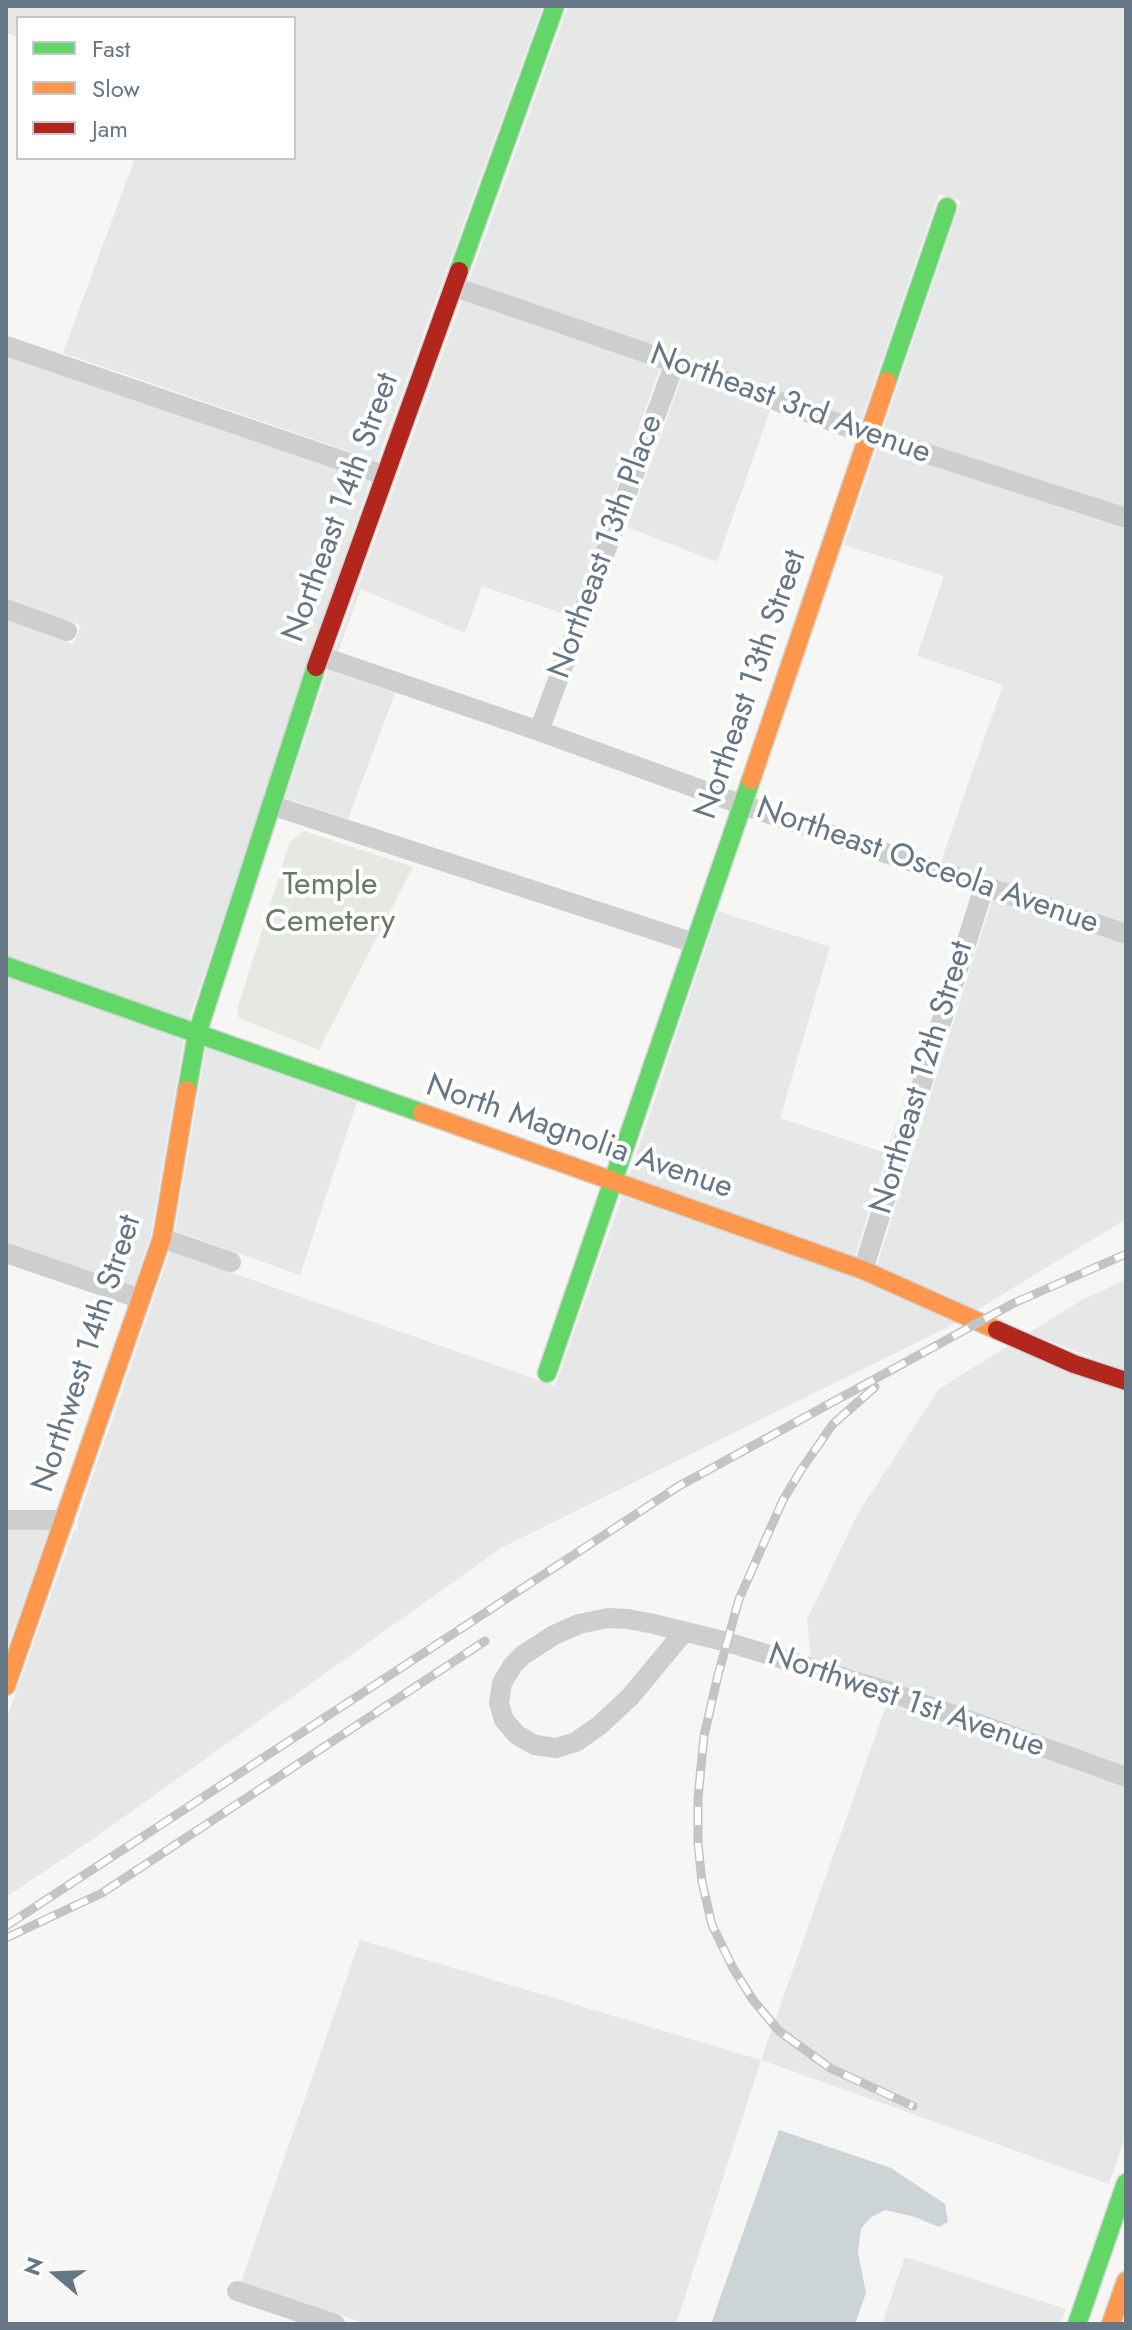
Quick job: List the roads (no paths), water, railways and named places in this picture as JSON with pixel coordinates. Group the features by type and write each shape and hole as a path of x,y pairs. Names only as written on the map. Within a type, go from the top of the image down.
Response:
{"street":[{"name":"Northeast 14th Street","path":"197,1034 320,656 555,6"},
{"name":"Northeast 13th Street","path":"547,1373 947,207"},
{"name":"Northeast 3rd Avenue","path":"455,287 675,363 869,435 1126,518"},
{"path":"6,346 384,475"},
{"name":"Northeast 13th Place","path":"539,731 675,363"},
{"path":"6,609 67,631"},
{"name":"Northeast Osceola Avenue","path":"320,656 743,805 1126,934"},
{"path":"271,805 694,943"},
{"name":"Northeast 12th Street","path":"863,1270 984,887"},
{"name":"North Magnolia Avenue","path":"6,966 863,1270 1074,1364 1126,1381"},
{"name":"Northwest 14th Street","path":"6,1686 162,1238 197,1034"},
{"path":"162,1238 231,1262"},
{"path":"6,1253 141,1299"},
{"path":"6,1520 65,1520"},
{"name":"Northwest 1st Avenue","path":"684,1632 630,1697 576,1742 556,1748 535,1745 517,1735 504,1720 499,1695 507,1673 523,1655 565,1629 592,1620 618,1618 684,1632 727,1642 884,1690 1126,1777"},
{"path":"1077,2324 1126,2183"},
{"path":"1111,2324 1126,2281"},
{"path":"237,2291 335,2324"}],"railway":[{"path":"6,1926 679,1486 1014,1303 1126,1254"},
{"path":"875,1387 833,1424 801,1470 783,1500 739,1599 704,1736 698,1798 698,1844 702,1882 712,1925 753,2000 779,2031 830,2068 913,2106"},
{"path":"6,1938 102,1893 485,1641"}],"park label":[{"name":"Temple Cemetery","path":"330,904"}]}
